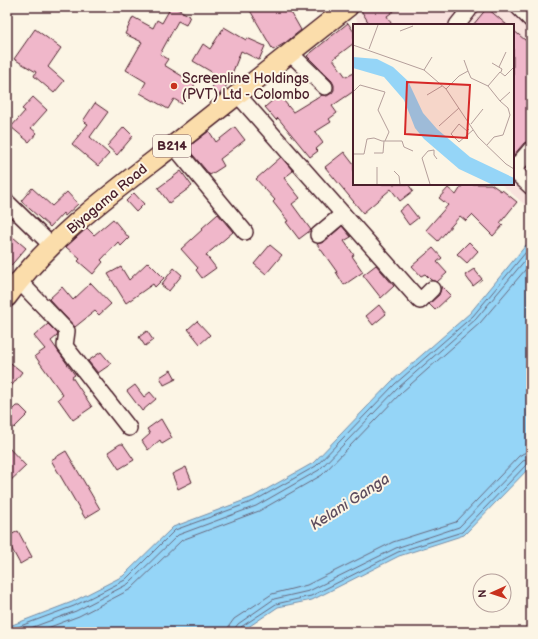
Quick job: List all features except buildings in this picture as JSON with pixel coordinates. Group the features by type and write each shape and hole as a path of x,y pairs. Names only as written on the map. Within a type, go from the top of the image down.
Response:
{"main road":[{"name":"Biyagama Road","path":"7,297 51,245 123,184 348,7"}],"street":[{"path":"458,24 469,10 466,7"},
{"path":"518,7 531,20"},
{"path":"290,53 325,87"},
{"path":"237,94 420,301 432,290"},
{"path":"173,145 245,232"},
{"path":"514,169 531,149"},
{"path":"514,171 531,187"},
{"path":"7,202 51,245"},
{"path":"318,235 343,214"},
{"path":"19,281 67,331 64,346 129,428"}],"shaded area":[{"path":"369,7 531,7 531,210 502,185 514,185 514,24 358,24 355,17"}],"water":[{"name":"Kelani Ganga","path":"531,239 531,466 464,535 399,556 312,600 278,607 241,632 7,632 7,627 72,602 123,576 173,527 253,497 313,463 392,381 470,313"}],"place":[{"name":"Screenline Holdings (PVT) Ltd - Colombo","path":"174,86"}]}
